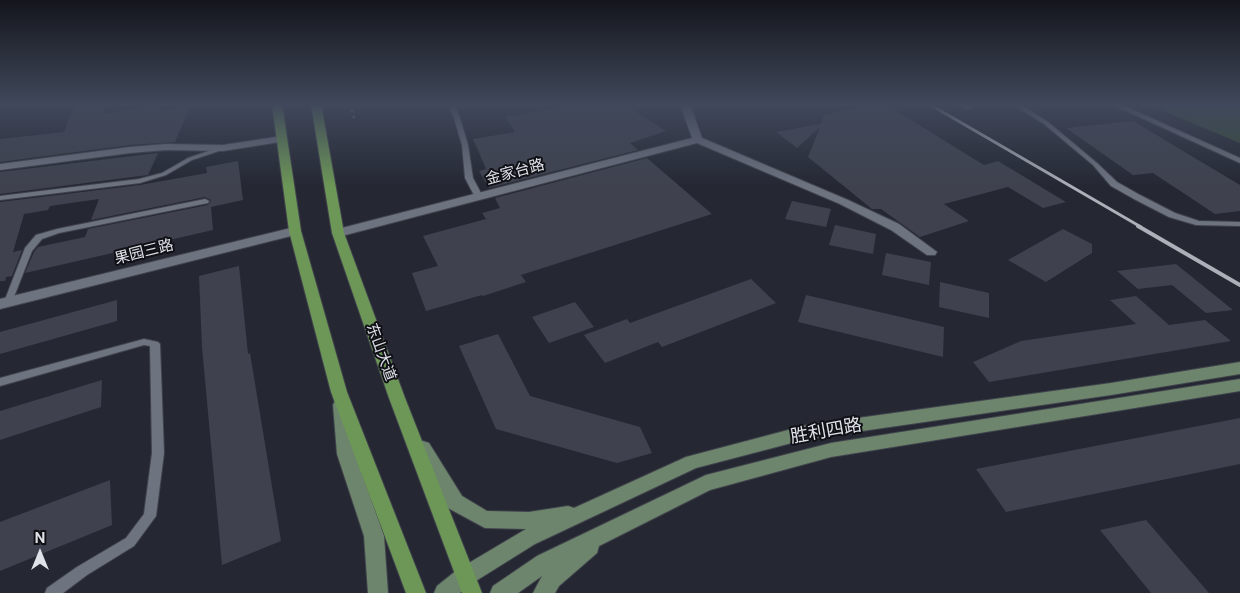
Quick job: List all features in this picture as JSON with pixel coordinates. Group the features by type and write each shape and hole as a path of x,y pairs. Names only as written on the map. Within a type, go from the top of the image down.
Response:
{"main road":[{"path":"281,132 295,232 339,392 416,593"},
{"name":"东山大道","path":"321,132 338,234 397,398 464,577 472,593"},
{"name":"胜利四路","path":"444,593 464,577 528,538 692,462 807,432 1111,389 1240,368"},
{"name":"胜利四路","path":"500,593 544,563 706,483 831,450 1240,385"},
{"path":"339,392 346,454 374,536 378,593"},
{"path":"397,398 430,463 455,502 485,519 529,520 588,510"},
{"path":"543,593 552,579 608,531"}],"street":[{"path":"695,132 698,140 844,202 895,227 931,252"},
{"path":"0,167 166,147 223,148 282,139"},
{"name":"金家台路","path":"338,234 698,140"},
{"name":"果园三路","path":"4,303 295,232"}],"lane":[{"path":"461,132 465,146 469,178 479,197"},
{"path":"1056,132 1114,184 1172,215 1199,223 1240,224"},
{"path":"1175,132 1240,161"},
{"path":"0,198 140,181 164,174 190,159 223,148"},
{"path":"4,303 28,250 39,237 57,231 205,201"},
{"path":"0,382 144,342 155,344 158,453 150,516 130,542 82,571 52,593"}],"green space":[{"path":"1213,132 1240,132 1240,143"}],"building":[{"path":"64,132 179,132 175,142 130,145 0,162 0,139"},
{"path":"515,132 664,132 630,143 638,150 489,188 479,171 486,169 473,139"},
{"path":"776,132 778,132 815,132 797,148"},
{"path":"818,132 930,132 984,165 998,161 1066,202 1043,208 1008,187 944,204 969,221 920,237 881,209 872,209 808,157"},
{"path":"1071,132 1151,132 1240,185 1240,211 1215,214 1153,173 1133,175"},
{"path":"158,153 148,175 0,194 0,172"},
{"path":"647,158 712,214 521,275 526,282 426,311 412,273 438,266 423,236 486,219 482,213 500,208 495,198"},
{"path":"238,161 243,200 211,207 213,230 25,273 38,247 85,237 88,229 208,205 211,200 205,197 91,220 99,199 50,206 48,210 24,214 13,252 22,250 12,276 6,277 5,281 0,281 0,202 140,185 207,173 206,167"},
{"path":"792,201 831,209 826,227 785,219"},
{"path":"835,225 876,234 873,254 829,245"},
{"path":"1063,229 1092,244 1092,253 1046,282 1008,260"},
{"path":"886,253 931,262 929,285 882,275"},
{"path":"1176,264 1233,310 1206,313 1172,285 1138,289 1117,271"},
{"path":"239,266 248,354 250,353 281,541 222,565 202,347 199,276"},
{"path":"751,279 776,303 662,347 658,342 605,363 584,335 627,319 630,323"},
{"path":"940,282 989,293 989,318 939,307"},
{"path":"806,295 944,327 943,357 798,322"},
{"path":"1136,296 1169,325 1205,320 1231,341 989,382 973,362 1021,341 1136,324 1110,300"},
{"path":"117,300 117,321 0,354 0,332"},
{"path":"575,302 594,327 549,343 532,317"},
{"path":"498,334 530,396 640,427 652,453 617,463 496,429 459,346"},
{"path":"102,380 101,407 0,440 0,411"},
{"path":"1240,418 1240,464 1006,512 976,469"},
{"path":"110,480 112,525 0,571 0,522"},
{"path":"1146,520 1209,593 1151,593 1100,530"}],"railway":[{"path":"977,132 1141,227"},
{"path":"1138,226 1240,285"}]}
